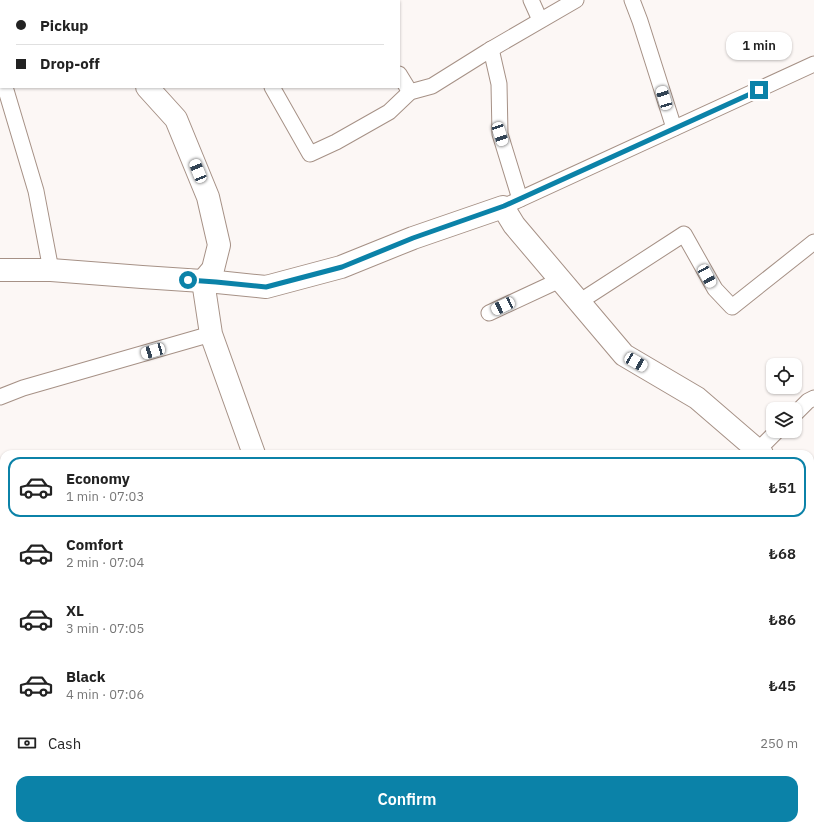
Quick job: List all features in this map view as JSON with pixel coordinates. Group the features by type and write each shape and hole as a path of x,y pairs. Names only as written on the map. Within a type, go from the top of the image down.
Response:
{"street":[{"path":"531,0 540,20"},
{"path":"273,88 310,154 336,142 389,112 410,92 432,86 491,49 576,0"},
{"path":"632,0 674,128"},
{"path":"491,49 498,84 500,134 512,203 514,225 624,355 697,398 758,450"},
{"path":"0,270 51,270 266,287 342,267 413,238 512,203 814,64"},
{"path":"400,76 410,92"},
{"path":"4,88 36,191 51,270"},
{"path":"147,88 176,119 208,197 219,245 213,269 203,281 211,334 253,450"},
{"path":"578,302 684,234 715,290 732,307 814,242"},
{"path":"489,313 560,280"},
{"path":"0,398 23,388 211,334"},
{"path":"802,407 814,398"},
{"path":"762,450 771,438"}],"route":[{"path":"188,280 266,287 342,267 413,238 504,206 759,90"}]}
